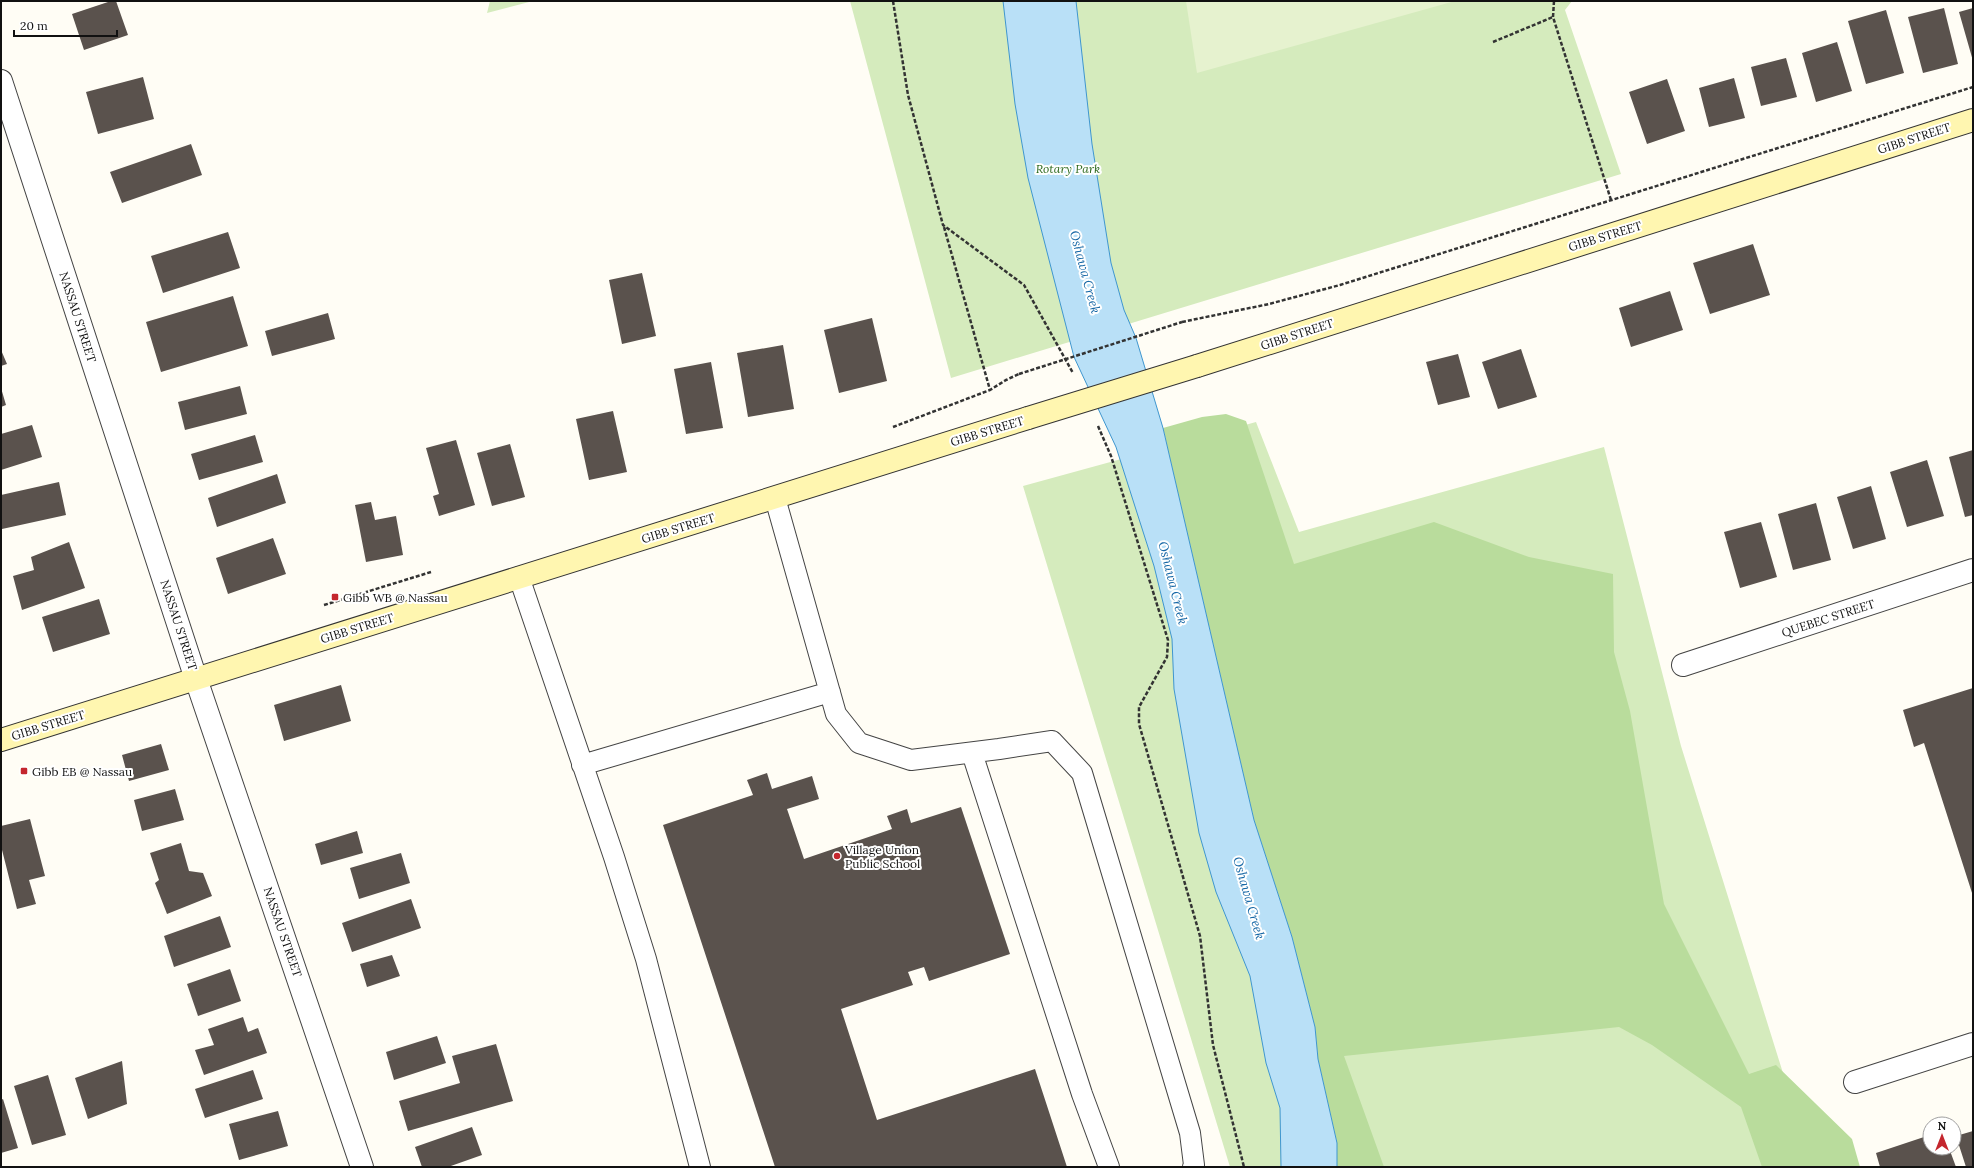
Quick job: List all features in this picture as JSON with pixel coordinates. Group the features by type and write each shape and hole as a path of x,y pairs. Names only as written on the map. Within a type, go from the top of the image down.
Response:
{"main road":[{"name":"GIBB STREET","path":"1,740 1197,366 1973,120"}],"street":[{"name":"NASSAU STREET","path":"1,80 196,678 362,1167"},
{"name":"QUEBEC STREET","path":"1683,665 1973,570"},
{"path":"1855,1082 1973,1044"}],"lane":[{"path":"775,498 836,714 859,743 911,760 972,753 1052,741 1082,773 1190,1133 1193,1167"},
{"path":"519,577 614,857 646,958 700,1167"},
{"path":"582,765 830,692"},
{"path":"972,753 1080,1086 1109,1167"}],"path":[{"path":"893,1 908,95 990,390 1019,374 1182,322 1269,304 1340,285 1973,87"},
{"path":"1554,1 1553,17 1612,200"},
{"path":"1493,42 1553,17"},
{"path":"943,225 1024,285 1066,358"},
{"path":"1111,456 1168,640 1167,657 1139,707 1139,724 1200,936 1213,1045 1244,1167"}],"green space":[{"path":"490,1 533,1 487,13"},
{"name":"Rotary Park","path":"850,1 1572,1 1565,10 1621,174 951,378"},
{"path":"1186,1 1455,1 1197,73"},
{"path":"1226,414 1246,421 1294,564 1434,522 1529,557 1613,574 1614,652 1630,711 1664,904 1749,1074 1776,1065 1852,1139 1860,1167 1762,1167 1741,1107 1652,1045 1619,1027 1344,1056 1384,1167 1337,1167 1337,1142 1318,1059 1315,1027 1292,937 1254,820 1163,428 1202,417"},
{"path":"1256,422 1299,532 1604,447 1681,746 1792,1102 1819,1167 1230,1167 1023,486"}],"water":[{"name":"Oshawa Creek","path":"1003,1 1076,1 1092,144 1111,263 1124,310 1136,338 1163,428 1254,820 1292,937 1315,1027 1318,1059 1337,1143 1337,1167 1281,1167 1280,1108 1266,1063 1250,976 1216,892 1199,833 1174,689 1172,639 1154,566 1116,447 1074,357 1028,178 1015,104"}],"building":[{"path":"111,1 116,1 128,35 84,50 72,14"},
{"path":"1944,8 1958,64 1923,73 1908,17"},
{"path":"1973,8 1973,61 1959,12"},
{"path":"1886,10 1904,73 1866,84 1848,21"},
{"path":"1837,42 1852,91 1816,102 1802,53"},
{"path":"1786,58 1797,97 1761,106 1751,67"},
{"path":"143,77 154,119 98,134 86,92"},
{"path":"1734,78 1745,118 1709,127 1699,88"},
{"path":"1667,79 1685,131 1647,144 1629,92"},
{"path":"191,144 202,175 122,203 110,172"},
{"path":"228,232 240,268 163,293 151,256"},
{"path":"1753,244 1770,295 1710,314 1693,263"},
{"path":"642,273 656,336 622,344 609,280"},
{"path":"1670,291 1683,330 1631,347 1619,308"},
{"path":"233,296 248,346 161,372 146,322"},
{"path":"328,313 335,339 272,356 265,331"},
{"path":"872,318 887,381 839,393 824,330"},
{"path":"783,345 794,409 748,417 737,353"},
{"path":"1521,349 1537,397 1498,409 1482,362"},
{"path":"1,350 7,364 1,366"},
{"path":"1458,354 1470,397 1438,405 1426,362"},
{"path":"711,362 723,428 686,434 674,369"},
{"path":"240,386 247,414 185,430 178,402"},
{"path":"1,388 6,405 1,407"},
{"path":"613,411 627,472 589,480 576,419"},
{"path":"32,425 42,457 1,470 1,434"},
{"path":"255,435 263,462 199,480 191,454"},
{"path":"456,440 475,505 439,516 433,496 439,494 426,448"},
{"path":"510,444 525,497 492,506 477,453"},
{"path":"1973,450 1973,515 1965,517 1949,457"},
{"path":"1927,460 1944,516 1907,527 1890,472"},
{"path":"277,474 286,503 217,527 208,498"},
{"path":"59,482 66,515 2,529 1,495"},
{"path":"1871,486 1886,539 1853,549 1837,497"},
{"path":"371,502 375,520 396,516 403,555 366,562 355,505"},
{"path":"1816,503 1831,560 1793,570 1778,514"},
{"path":"1761,522 1777,577 1740,588 1724,532"},
{"path":"273,538 286,574 228,594 216,558"},
{"path":"69,542 85,588 22,610 13,576 34,570 31,557"},
{"path":"99,599 110,634 53,652 42,617"},
{"path":"341,685 351,721 284,741 274,705"},
{"path":"1973,688 1973,896 1924,743 1914,747 1903,710"},
{"path":"161,744 169,770 129,781 122,755"},
{"path":"767,773 772,789 812,776 819,799 787,809 804,859 892,829 887,816 907,809 911,823 961,807 1010,954 929,981 924,967 908,972 913,985 841,1009 877,1120 1035,1069 1067,1167 775,1167 663,825 753,795 747,780"},
{"path":"175,789 184,820 142,831 134,800"},
{"path":"30,819 45,876 29,880 36,904 17,909 1,846 1,826"},
{"path":"357,831 363,853 321,865 315,844"},
{"path":"181,843 189,871 203,873 212,896 167,914 155,883 159,880 150,853"},
{"path":"401,853 410,883 359,899 350,868"},
{"path":"411,899 421,928 352,952 342,923"},
{"path":"220,916 231,947 174,967 164,936"},
{"path":"392,955 400,976 367,987 360,964"},
{"path":"230,969 241,1001 198,1016 187,984"},
{"path":"243,1017 248,1032 258,1028 267,1053 204,1075 195,1050 214,1045 208,1029"},
{"path":"437,1036 446,1063 394,1080 386,1052"},
{"path":"496,1044 513,1101 408,1131 399,1101 460,1083 452,1056"},
{"path":"122,1061 127,1104 88,1119 75,1078"},
{"path":"253,1070 263,1099 205,1118 195,1089"},
{"path":"48,1075 66,1135 32,1145 14,1086"},
{"path":"3,1099 18,1148 1,1153 1,1100"},
{"path":"278,1111 288,1146 239,1160 229,1124"},
{"path":"472,1127 482,1155 448,1167 422,1167 415,1147"},
{"path":"1973,1131 1973,1167 1966,1167 1962,1155 1962,1134"},
{"path":"1922,1138 1922,1156 1952,1156 1956,1167 1880,1167 1876,1153"}],"place":[{"name":"Gibb WB @ Nassau","path":"335,597"},
{"name":"Gibb EB @ Nassau","path":"24,771"},
{"name":"Village Union Public School","path":"837,856"}]}
